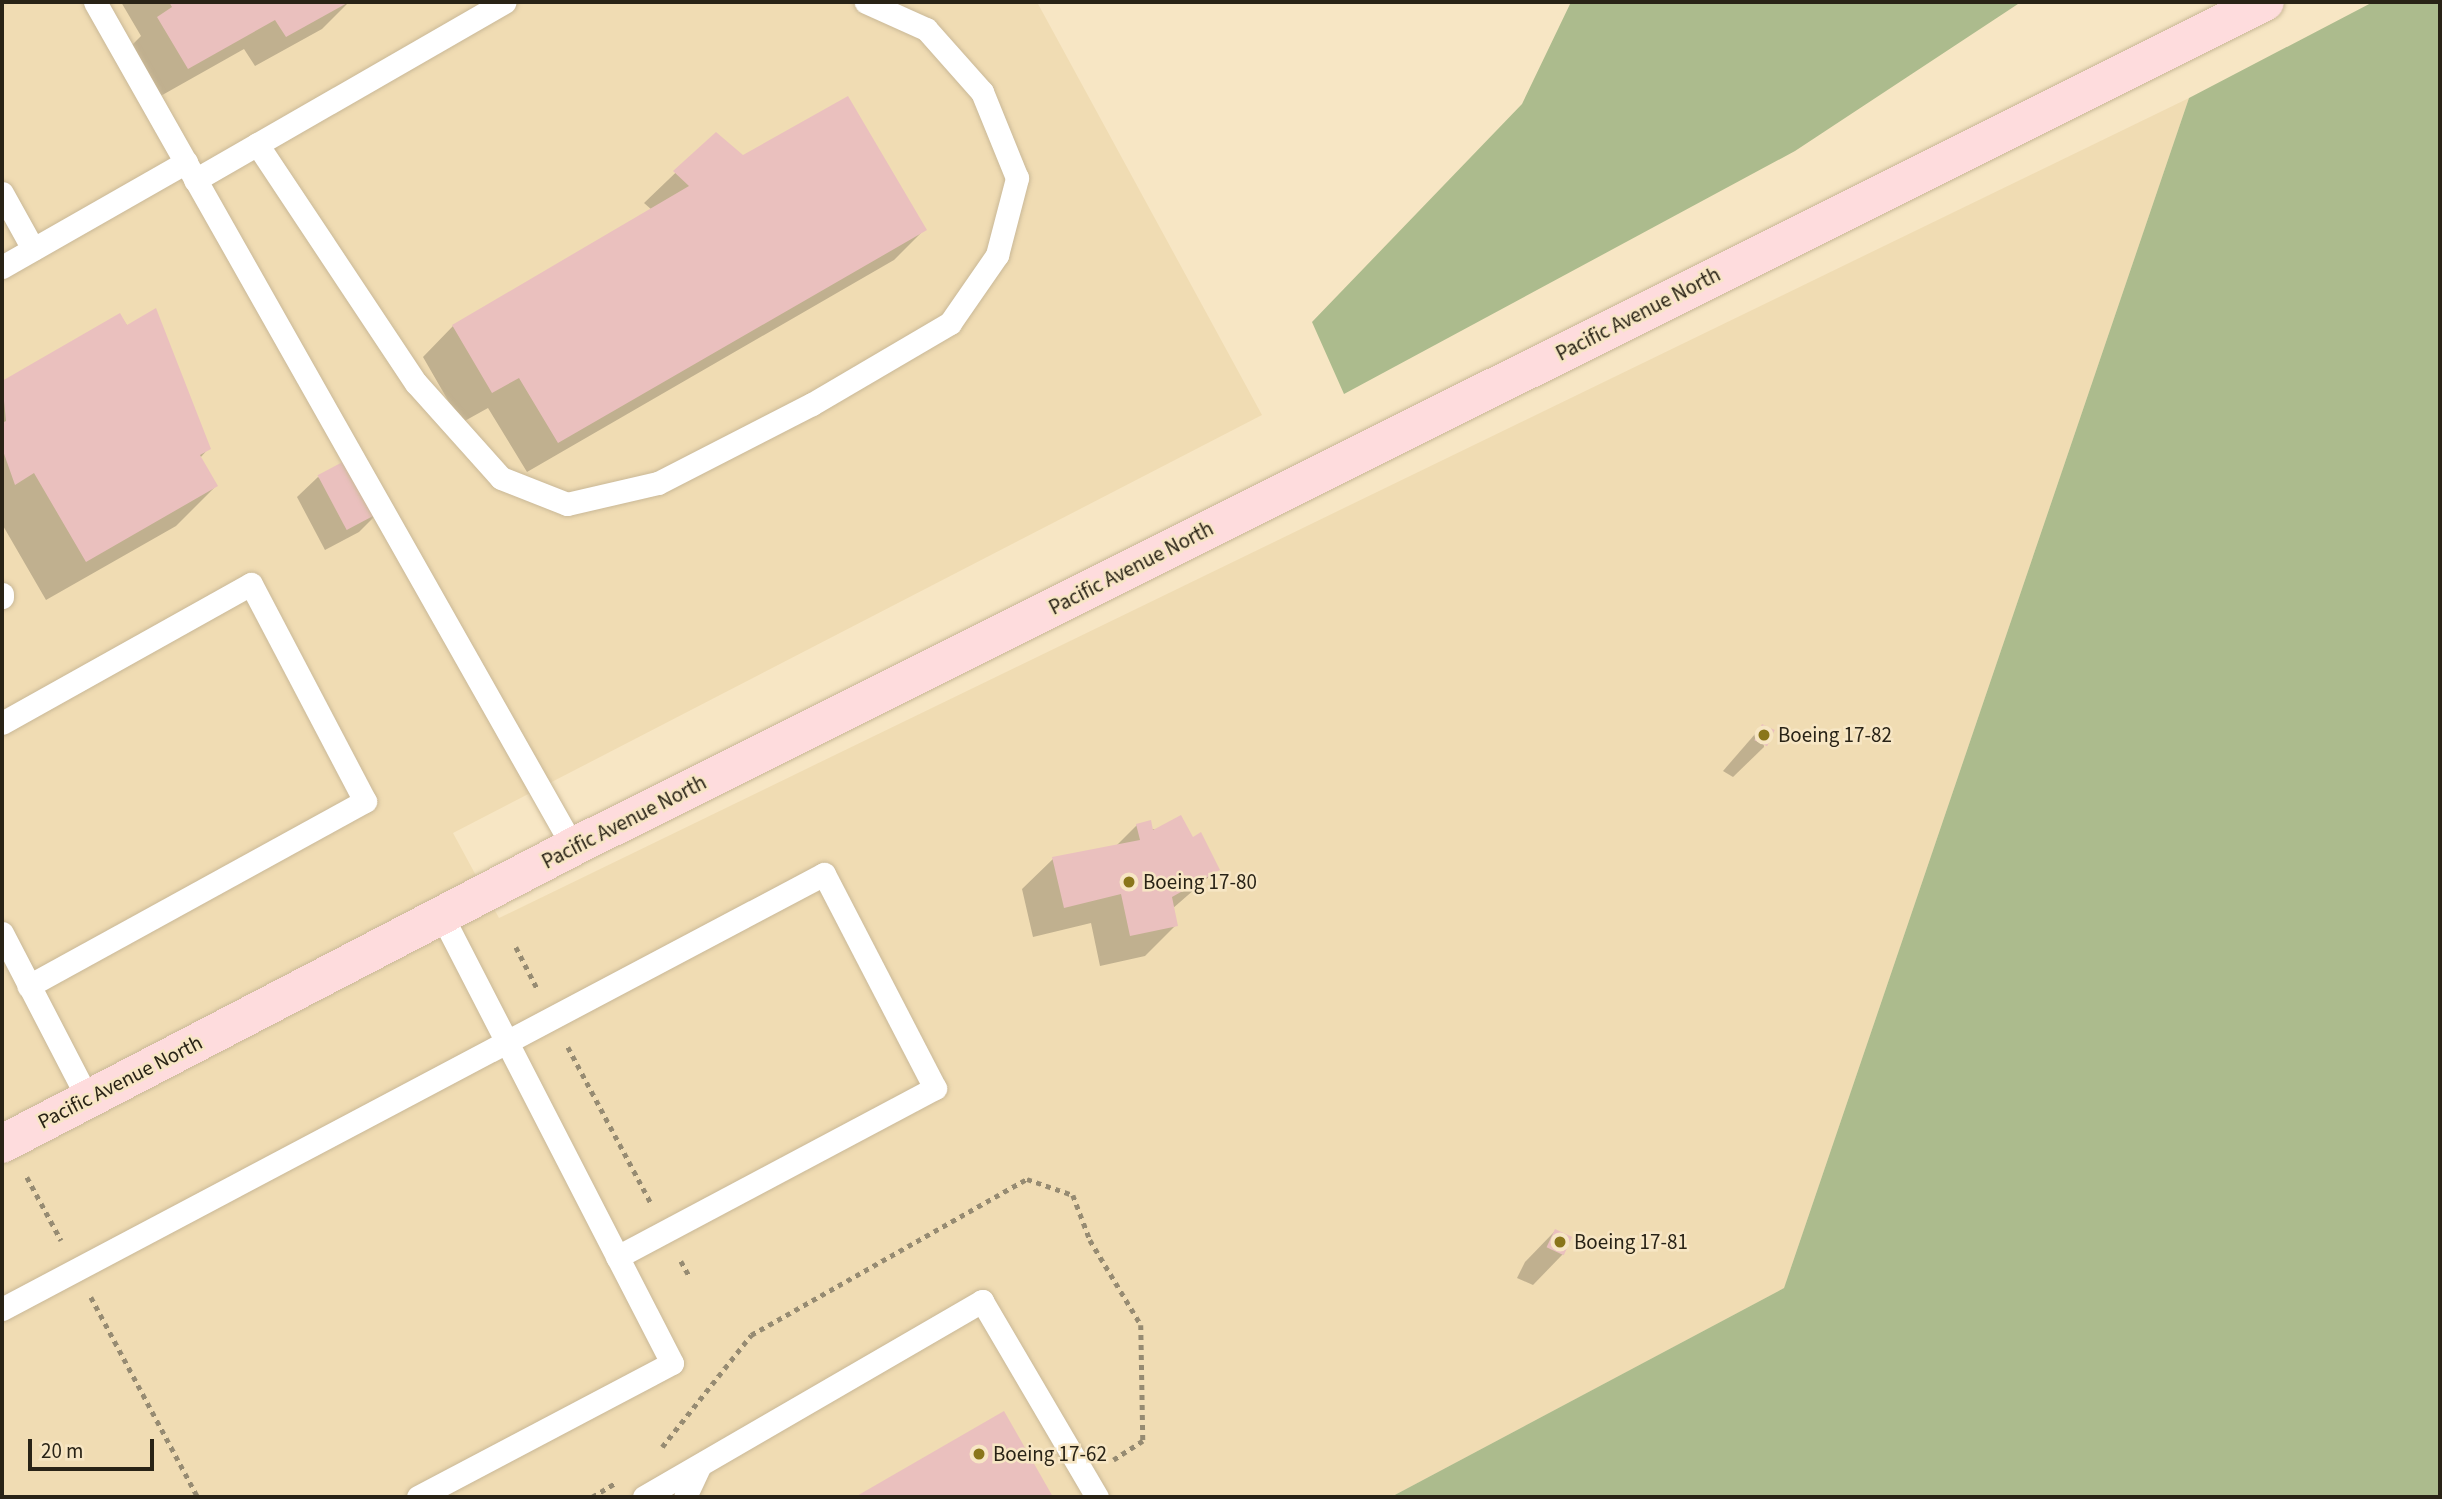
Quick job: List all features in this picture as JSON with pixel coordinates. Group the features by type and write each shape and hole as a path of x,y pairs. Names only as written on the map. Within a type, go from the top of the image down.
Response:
{"street":[{"name":"Pacific Avenue North","path":"5,1142 573,847 2265,2"}],"lane":[{"path":"95,2 573,847"},
{"path":"2,267 191,171 257,144 505,2"},
{"path":"257,144 416,383 467,440 502,478 567,504 580,501 657,483 813,404 950,323 997,255 1017,178 982,92 926,29 866,2"},
{"path":"2,193 33,250"},
{"path":"2,723 250,584 365,801 29,986"},
{"path":"2,1309 824,874 935,1088 617,1257"},
{"path":"418,1497 672,1363 442,916"},
{"path":"2,933 88,1099"},
{"path":"644,1497 982,1301 1097,1497"},
{"path":"685,1497 699,1465"}],"path":[{"path":"516,947 690,1277"},
{"path":"5,1142 198,1497"}],"shaded area":[{"path":"2,2 1037,2 1262,415 453,833 499,918 2189,98 1784,1288 1391,1497 2,1497"}],"green space":[{"path":"1571,2 2021,2 1795,151 1344,394 1312,322 1522,104"},
{"path":"2373,2 2440,2 2440,1497 1391,1497 1784,1288 2189,98"}],"building":[{"path":"169,2 349,2 286,37 275,20 188,69 157,17 172,7"},
{"path":"848,96 927,230 558,443 519,378 492,393 452,325 689,186 673,171 716,132 743,155"},
{"path":"156,308 211,449 200,455 218,486 86,562 34,473 15,485 2,448 2,423 6,421 2,381 120,313 127,325"},
{"path":"352,457 381,512 347,530 318,475"},
{"name":"Boeing 17-82","path":"1762,724 1775,730 1767,746 1754,740"},
{"name":"Boeing 17-80","path":"1181,815 1193,837 1201,832 1220,870 1172,897 1178,926 1130,936 1121,894 1064,908 1052,857 1140,840 1136,824 1151,820 1153,830"},
{"name":"Boeing 17-81","path":"1555,1229 1572,1237 1564,1255 1547,1247"},
{"name":"Boeing 17-62","path":"1004,1411 1053,1497 855,1497"}],"place":[{"name":"Boeing 17-82","path":"1764,735"},
{"name":"Boeing 17-80","path":"1129,882"},
{"name":"Boeing 17-81","path":"1560,1242"},
{"name":"Boeing 17-62","path":"979,1454"}]}
